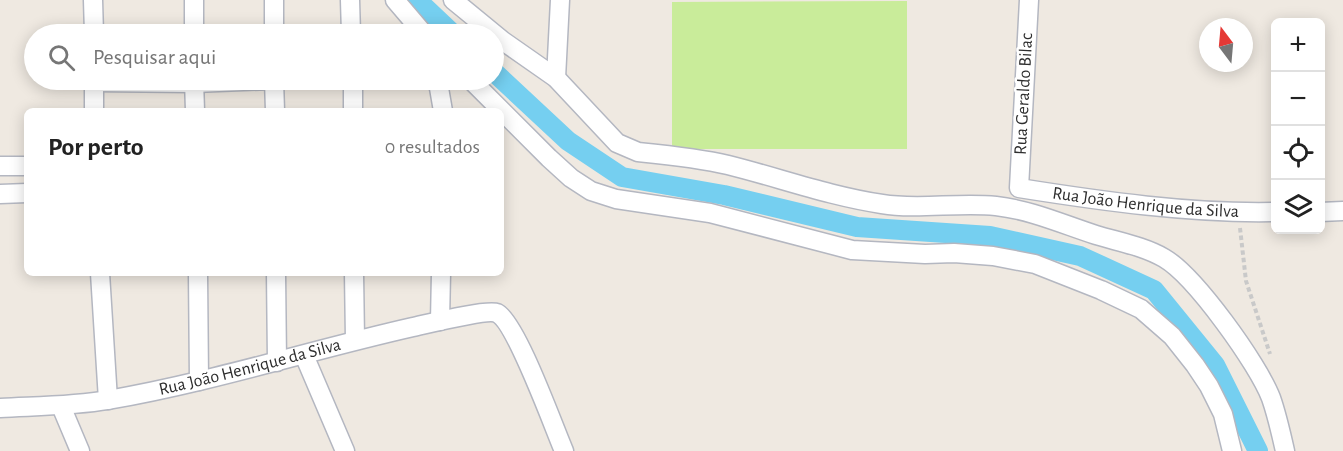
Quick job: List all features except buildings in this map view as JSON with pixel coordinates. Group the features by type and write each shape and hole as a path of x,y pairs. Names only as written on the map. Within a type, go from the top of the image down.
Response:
{"street":[{"path":"93,0 94,24"},
{"path":"194,0 194,24"},
{"path":"274,0 274,24"},
{"path":"350,0 351,24"},
{"path":"394,0 415,24"},
{"path":"453,0 482,24"},
{"path":"556,78 560,0"},
{"name":"Rua Geraldo Bilac","path":"1019,188 1029,0"},
{"path":"504,42 556,78 617,142 638,152 712,162 836,195 883,204 999,206 1042,215 1152,252 1166,259 1181,271 1197,289 1244,351 1270,397 1285,451"},
{"path":"94,90 94,108"},
{"path":"194,90 195,108"},
{"path":"274,90 275,108"},
{"path":"353,90 353,108"},
{"path":"440,90 443,108"},
{"path":"481,90 499,108"},
{"path":"504,113 571,178 591,191 616,199 710,213 852,250 993,256 1035,264 1101,290 1141,309 1178,343 1204,379 1223,414 1232,451"},
{"path":"0,166 24,166"},
{"name":"Rua João Henrique da Silva","path":"1019,188 1079,198 1244,213 1271,212"},
{"path":"0,194 24,193"},
{"path":"1325,212 1343,211"},
{"path":"100,276 108,400"},
{"path":"198,276 199,381"},
{"path":"276,276 277,362"},
{"path":"354,276 355,340"},
{"path":"440,321 441,276"},
{"name":"Rua João Henrique da Silva","path":"0,408 61,406 108,400 199,381 355,340 440,321 496,313 507,321 518,342 564,451"},
{"path":"304,355 345,451"},
{"path":"61,406 80,451"}],"path":[{"path":"1244,213 1240,225 1246,281 1271,358"}],"green space":[{"path":"907,1 907,149 672,149 672,2"}],"waterway":[{"path":"417,0 442,24"},
{"path":"504,81 568,141 622,177 724,195 857,227 990,236 1080,256 1154,290 1215,365 1258,451"}]}
